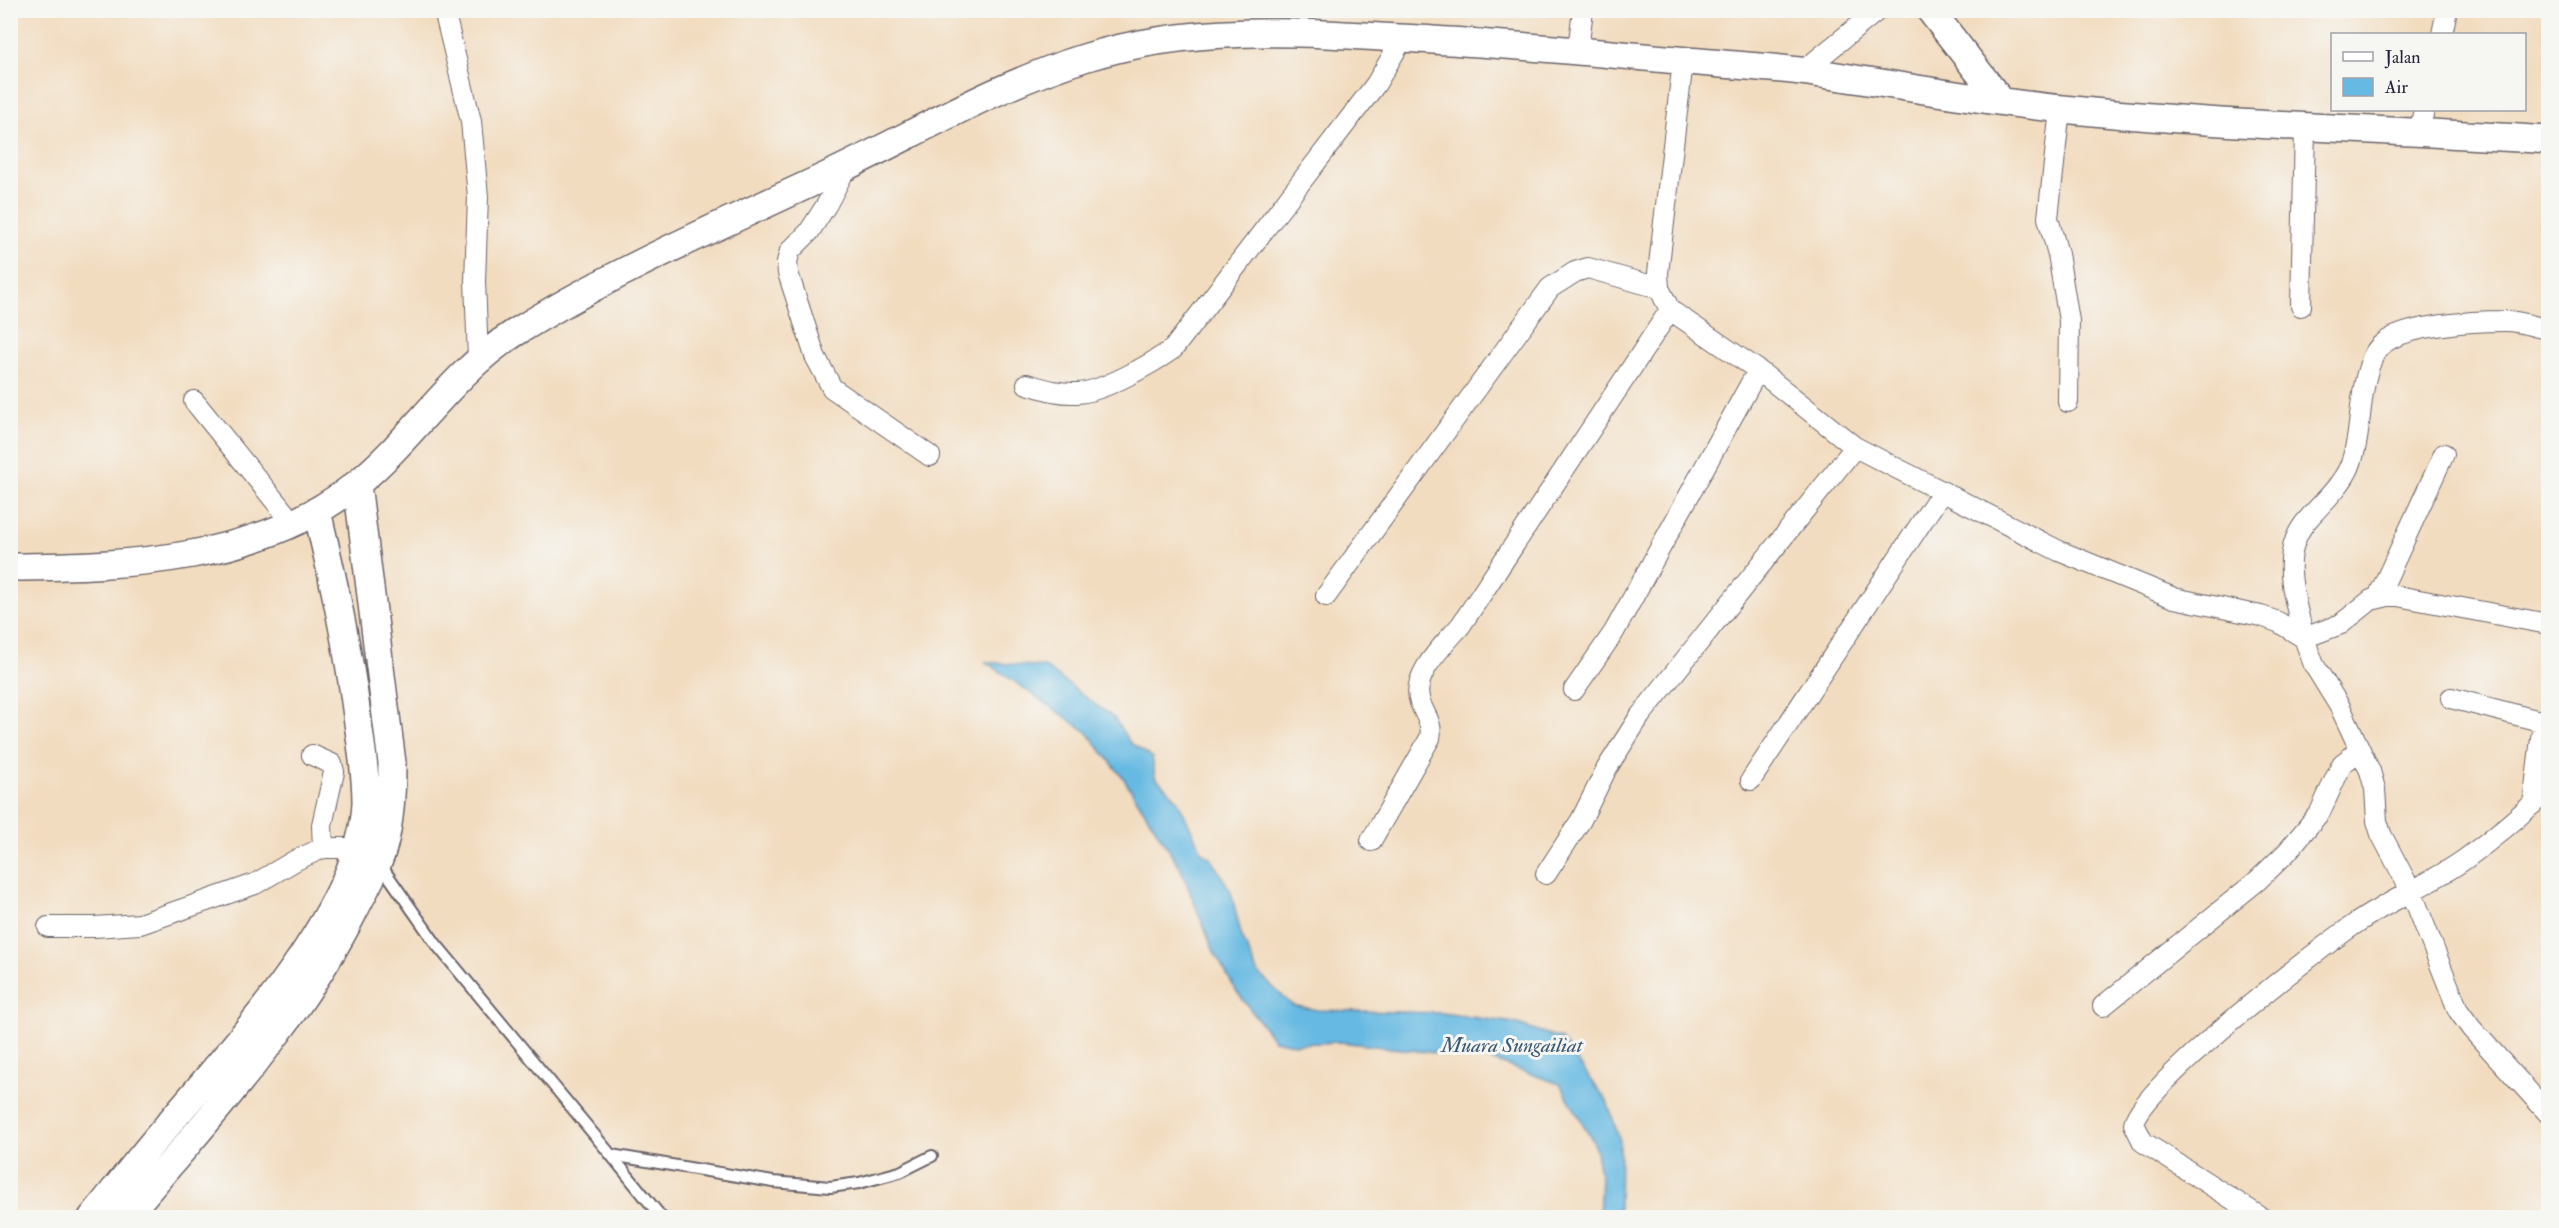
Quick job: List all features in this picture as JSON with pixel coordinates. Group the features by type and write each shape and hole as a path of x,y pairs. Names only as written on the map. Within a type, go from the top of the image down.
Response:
{"main road":[{"path":"1930,10 2001,101"},
{"path":"10,567 152,562 248,540 317,511 357,484 403,441 478,358 545,314 629,268 847,166 971,102 1027,78 1088,56 1130,46 1190,36 1285,31 1578,49 1803,71 2060,109 2305,128 2422,120 2548,140"},
{"path":"92,1218 241,1038 286,978 387,825 392,763 357,484"},
{"path":"125,1218 260,1056 316,980 336,948 368,854 363,756 337,593 317,511"}],"street":[{"path":"444,10 471,122 478,197 475,281 478,358"},
{"path":"1578,49 1582,10"},
{"path":"1803,71 1878,10"},
{"path":"2442,33 2447,10"},
{"path":"1027,384 1053,392 1079,394 1152,364 1173,349 1376,84 1403,38"},
{"path":"1683,61 1658,273 1659,288 1670,310 1758,370 1855,447 1941,493 2059,551 2174,598 2261,616 2278,622 2304,639"},
{"path":"2060,109 2048,218 2058,254 2068,321 2068,402"},
{"path":"2301,306 2305,128"},
{"path":"847,166 809,232 790,251 787,262 791,282 815,356 832,388 930,456"},
{"path":"1326,596 1550,288 1575,272 1588,268 1659,288"},
{"path":"1371,841 1430,738 1431,722 1418,695 1423,674 1467,615 1670,310"},
{"path":"2548,329 2506,320 2450,326 2395,336 2383,343 2375,352 2360,400 2355,450 2349,468 2342,481 2300,527 2293,545 2291,581 2304,639 2313,665 2340,707 2370,771 2375,789 2375,809 2379,827 2411,891 2463,1018 2548,1113"},
{"path":"1574,690 1614,632 1758,370"},
{"path":"194,402 292,522"},
{"path":"1546,874 1581,820 1607,768 1640,716 1855,447"},
{"path":"2378,597 2444,454"},
{"path":"1752,780 1941,493"},
{"path":"2304,639 2341,624 2378,597 2392,595 2548,624"},
{"path":"2451,698 2546,722 2533,804"},
{"path":"2103,1006 2257,881 2287,852 2320,812 2342,764 2359,751"},
{"path":"312,755 332,764 334,772 322,825 323,848"},
{"path":"2262,1218 2143,1142 2137,1133 2135,1116 2142,1105 2246,1009 2355,924 2466,858 2548,790"},
{"path":"48,927 140,924 255,884 296,860 323,848 368,854"}],"lane":[{"path":"368,854 436,944 662,1218"},
{"path":"611,1155 773,1182 830,1187 859,1183 900,1172 932,1156"}],"water":[{"name":"Muara Sungailiat","path":"986,662 1045,667 1114,718 1130,743 1152,757 1155,777 1177,799 1202,852 1211,858 1231,892 1241,934 1257,972 1292,1005 1317,1010 1442,1013 1515,1023 1561,1039 1607,1101 1620,1141 1619,1217 1599,1217 1601,1177 1594,1143 1560,1084 1488,1059 1340,1042 1295,1044 1274,1040 1237,992 1214,952 1180,867 1124,779 1087,732"}]}
